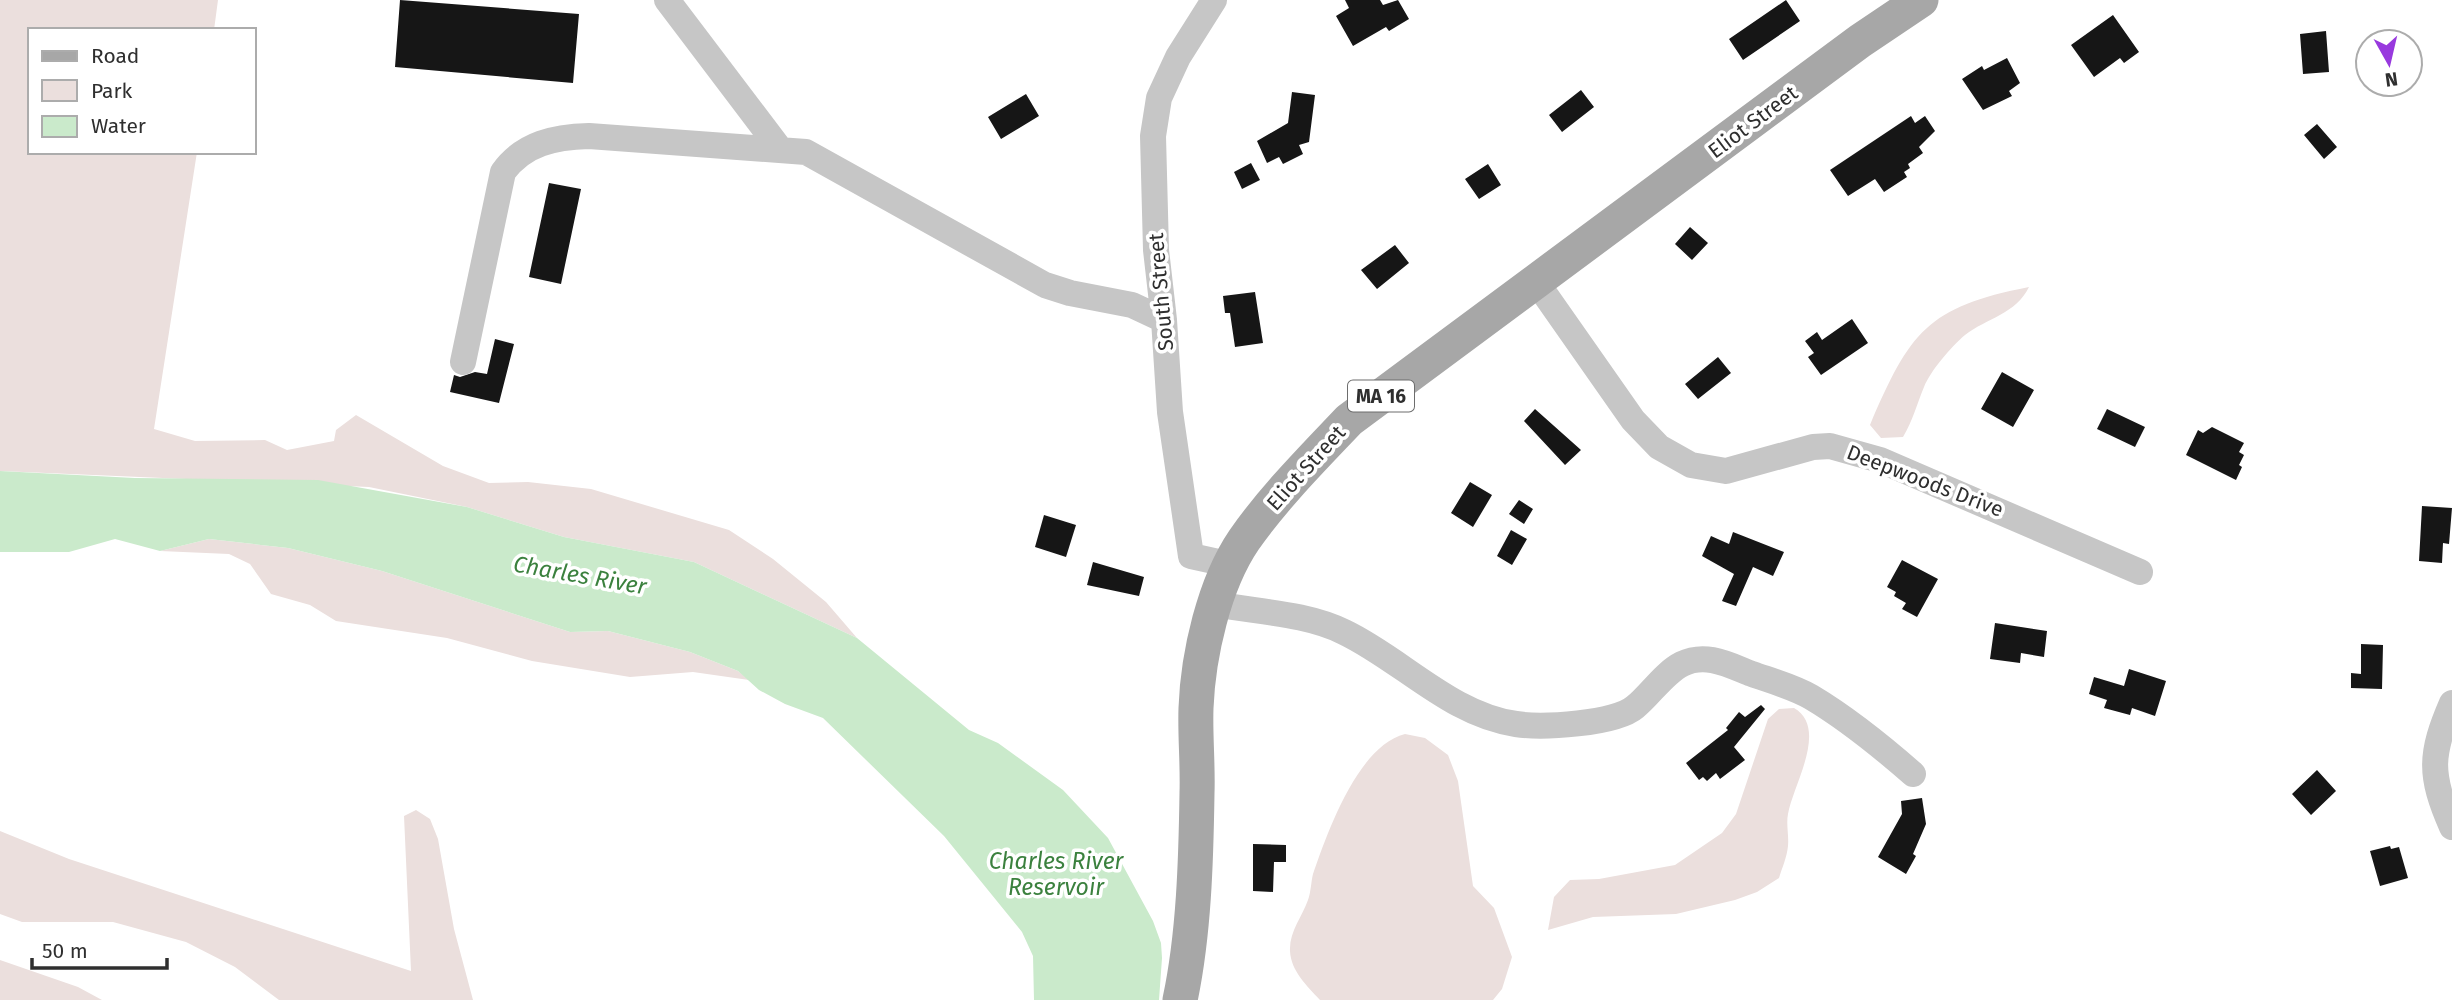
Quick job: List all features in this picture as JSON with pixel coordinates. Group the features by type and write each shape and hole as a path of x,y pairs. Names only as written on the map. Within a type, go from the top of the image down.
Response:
{"main road":[{"name":"Eliot Street","path":"1180,1000 1191,904 1197,793 1196,707 1201,655 1215,604 1243,542 1300,471 1349,420 1860,41 1921,0"}],"street":[{"path":"667,0 780,149"},
{"name":"South Street","path":"1214,0 1178,57 1158,98 1152,176 1170,412 1191,556 1232,565"},
{"path":"463,362 503,172 515,156 562,137 806,152 1045,285 1070,293 1132,305 1164,320"},
{"name":"Deepwoods Drive","path":"1537,283 1633,420 1659,447 1691,465 1726,471 1813,446 1830,446 1892,464 2140,572"},
{"path":"1215,604 1313,622 1343,631 1455,701 1488,716 1516,724 1554,725 1612,718 1632,710 1679,665 1697,659 1718,660 1810,696 1867,734 1913,774"},
{"path":"2452,703 2436,740 2434,773 2440,800 2452,827"}],"green space":[{"path":"0,0 218,0 214,28 28,28 28,154 197,154 154,429 195,441 265,440 287,450 334,441 336,430 356,415 443,466 489,483 528,482 591,489 729,530 773,559 826,602 857,638 694,562 564,537 467,507 369,487 0,471"},
{"path":"2029,287 2017,304 1965,335 1942,359 1927,380 1903,437 1881,438 1870,425 1897,367 1926,329 1944,315 1967,304"},
{"path":"209,539 288,548 382,571 570,632 608,631 690,652 738,671 749,680 693,672 630,677 532,661 447,638 336,621 310,605 271,594 250,564 229,554 160,551"},
{"path":"1794,708 1804,717 1809,729 1809,743 1788,814 1787,850 1779,878 1757,892 1735,900 1676,914 1593,917 1548,930 1554,897 1570,880 1599,879 1675,865 1722,833 1736,814 1768,719 1779,709"},
{"path":"1405,734 1425,738 1448,755 1458,781 1473,886 1494,908 1512,957 1502,989 1493,1000 1320,1000 1300,978 1293,965 1290,944 1308,900 1313,874 1336,814 1359,772 1373,755 1388,742"},
{"path":"416,810 430,819 438,839 454,929 473,1000 279,1000 235,967 186,942 113,922 22,922 0,914 0,831 69,859 411,971 404,816"},
{"path":"0,960 78,987 102,1000 0,1000"}],"water":[{"name":"Charles River Reservoir","path":"0,471 135,478 318,480 467,507 564,537 694,562 857,638 969,730 998,743 1063,790 1108,838 1153,921 1161,943 1159,1000 1034,1000 1033,956 1022,932 944,836 823,718 785,704 759,690 738,671 690,652 608,631 570,632 382,571 288,548 209,539 160,551 115,539 69,552 0,552"}],"building":[{"path":"400,0 579,14 573,83 395,67"},
{"path":"1345,0 1380,0 1383,5 1398,0 1409,19 1389,31 1386,27 1353,46 1336,16 1349,8"},
{"path":"1786,0 1800,21 1743,60 1729,39"},
{"path":"2113,15 2139,52 2124,63 2120,58 2094,77 2071,45"},
{"path":"2326,31 2329,72 2303,74 2300,34"},
{"path":"2007,58 2020,83 2009,91 2012,96 1983,110 1962,79 1982,66 1984,70"},
{"path":"1581,90 1594,107 1562,132 1549,115"},
{"path":"1292,92 1315,95 1309,142 1299,145 1303,154 1283,164 1279,157 1267,163 1257,141 1288,123"},
{"path":"1026,94 1039,116 1001,139 988,117"},
{"path":"1911,116 1915,123 1925,116 1935,131 1919,147 1923,153 1908,164 1910,168 1904,172 1907,177 1884,192 1875,179 1848,196 1830,170"},
{"path":"2317,124 2337,147 2324,159 2304,135"},
{"path":"1251,163 1260,180 1242,189 1234,172"},
{"path":"1488,164 1501,185 1479,199 1465,179"},
{"path":"549,183 581,189 561,284 529,277"},
{"path":"1690,227 1708,243 1692,260 1675,244"},
{"path":"1395,245 1409,263 1377,289 1361,270"},
{"path":"1255,292 1263,343 1235,347 1230,313 1225,313 1223,296"},
{"path":"1852,319 1868,343 1821,375 1808,357 1814,353 1805,341 1817,332 1822,340"},
{"path":"495,339 514,344 499,403 450,392 454,375 460,377 475,372 487,374"},
{"path":"1718,357 1731,373 1698,399 1685,384"},
{"path":"2002,372 2034,390 2013,427 1981,409"},
{"path":"1535,409 1581,450 1565,465 1524,421"},
{"path":"2107,409 2145,427 2135,447 2097,429"},
{"path":"2212,427 2244,443 2239,452 2244,455 2239,465 2242,467 2236,480 2186,455 2198,430 2203,433"},
{"path":"1470,482 1492,495 1473,527 1451,513"},
{"path":"1519,500 1533,509 1524,524 1509,514"},
{"path":"2422,506 2452,508 2449,544 2443,543 2442,563 2419,561"},
{"path":"1044,515 1076,525 1066,557 1035,547"},
{"path":"1511,530 1527,539 1512,565 1497,556"},
{"path":"1733,532 1784,552 1773,576 1753,567 1736,606 1722,601 1734,574 1702,556 1711,536 1729,544"},
{"path":"1902,560 1938,579 1917,617 1902,609 1906,603 1894,596 1896,592 1887,587"},
{"path":"1093,562 1144,577 1139,596 1087,585"},
{"path":"1995,623 2047,631 2044,657 2021,653 2020,663 1990,659"},
{"path":"2361,644 2383,645 2382,689 2351,688 2351,673 2361,674"},
{"path":"2129,669 2166,681 2155,716 2132,708 2130,715 2104,708 2107,700 2089,694 2094,677 2124,686"},
{"path":"1761,705 1765,709 1734,747 1745,760 1720,779 1716,773 1707,781 1703,777 1699,780 1686,763 1728,730 1726,728 1739,712 1745,717"},
{"path":"2317,770 2336,791 2311,815 2292,794"},
{"path":"1922,798 1926,824 1913,854 1916,856 1906,874 1878,857 1902,814 1901,801"},
{"path":"1253,844 1286,845 1286,862 1274,862 1273,892 1253,891"},
{"path":"2390,846 2391,849 2399,847 2408,878 2380,886 2370,851"}],"water label":[{"name":"Charles River","path":"580,575"}]}
